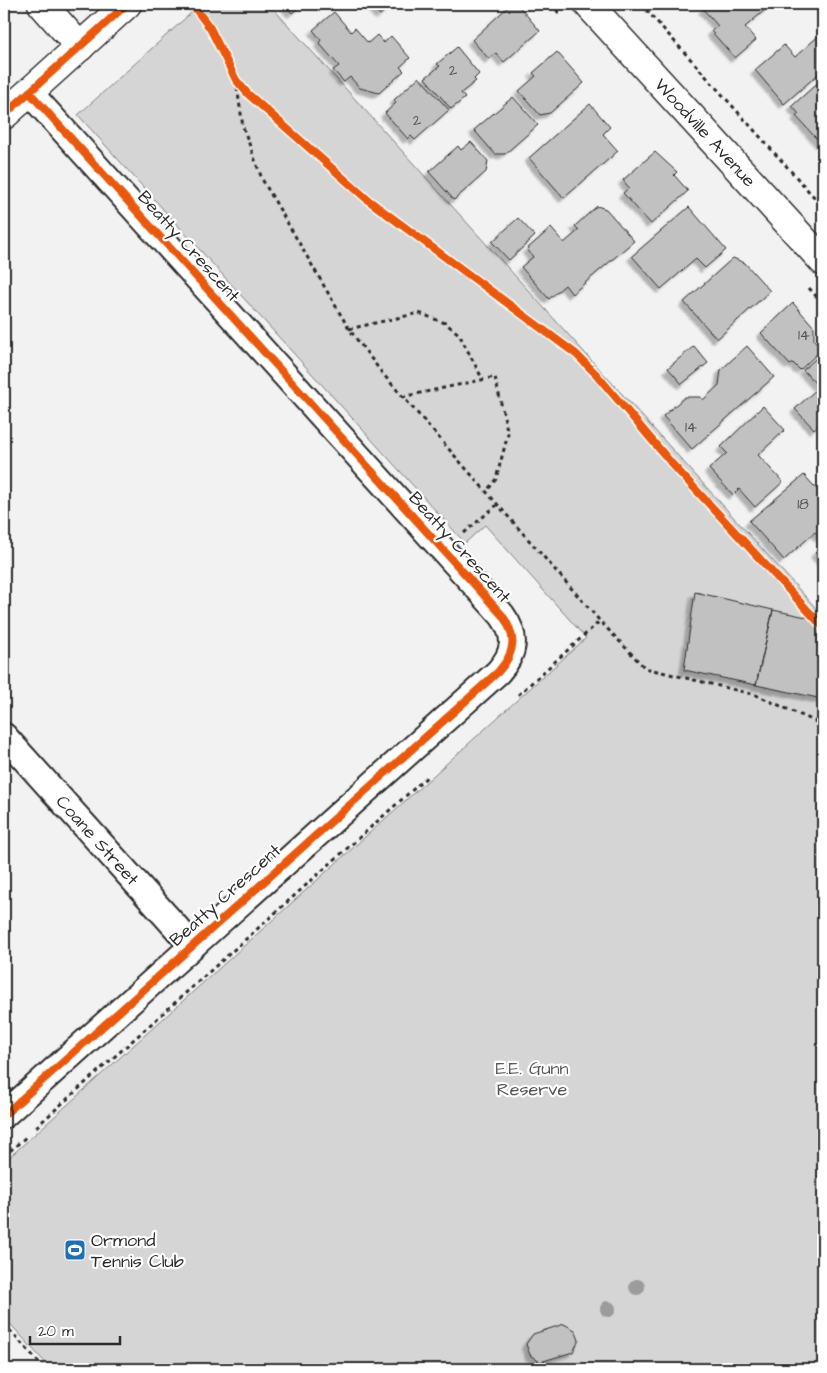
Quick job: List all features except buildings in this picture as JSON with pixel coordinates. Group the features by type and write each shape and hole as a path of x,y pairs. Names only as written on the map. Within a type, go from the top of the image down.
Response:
{"street":[{"path":"42,4 87,40"},
{"path":"65,4 87,40"},
{"path":"4,115 127,4"},
{"name":"Woodville Avenue","path":"588,4 823,262"},
{"name":"Beatty Crescent","path":"4,1115 504,665 512,646 513,636 509,626 444,550 29,92"},
{"name":"Coane Street","path":"4,736 192,945"}],"path":[{"path":"641,4 823,207"},
{"path":"234,77 248,94"},
{"path":"234,77 242,127 262,179 349,329 402,397 600,621 645,668 756,695 823,725"},
{"path":"349,329 419,313 428,316 445,323 459,334 483,380"},
{"path":"402,397 494,377 508,434 496,479 487,491"},
{"path":"444,550 498,504"},
{"path":"513,700 600,621"},
{"path":"4,1156 431,773"},
{"path":"4,1324 45,1369"}],"green space":[{"name":"E.E. Gunn Reserve","path":"201,4 269,4 823,616 823,1369 51,1369 4,1317 4,1162 586,638 485,525 465,543 78,115"}],"cycle path":[{"path":"4,115 127,4"},
{"path":"192,4 210,28 236,80 248,94 368,200 576,354 596,374 673,465 823,627"},
{"path":"4,1115 498,672 508,658 512,644 510,630 502,615 29,92"}],"place":[{"name":"Ormond Tennis Club","path":"75,1250"}]}
